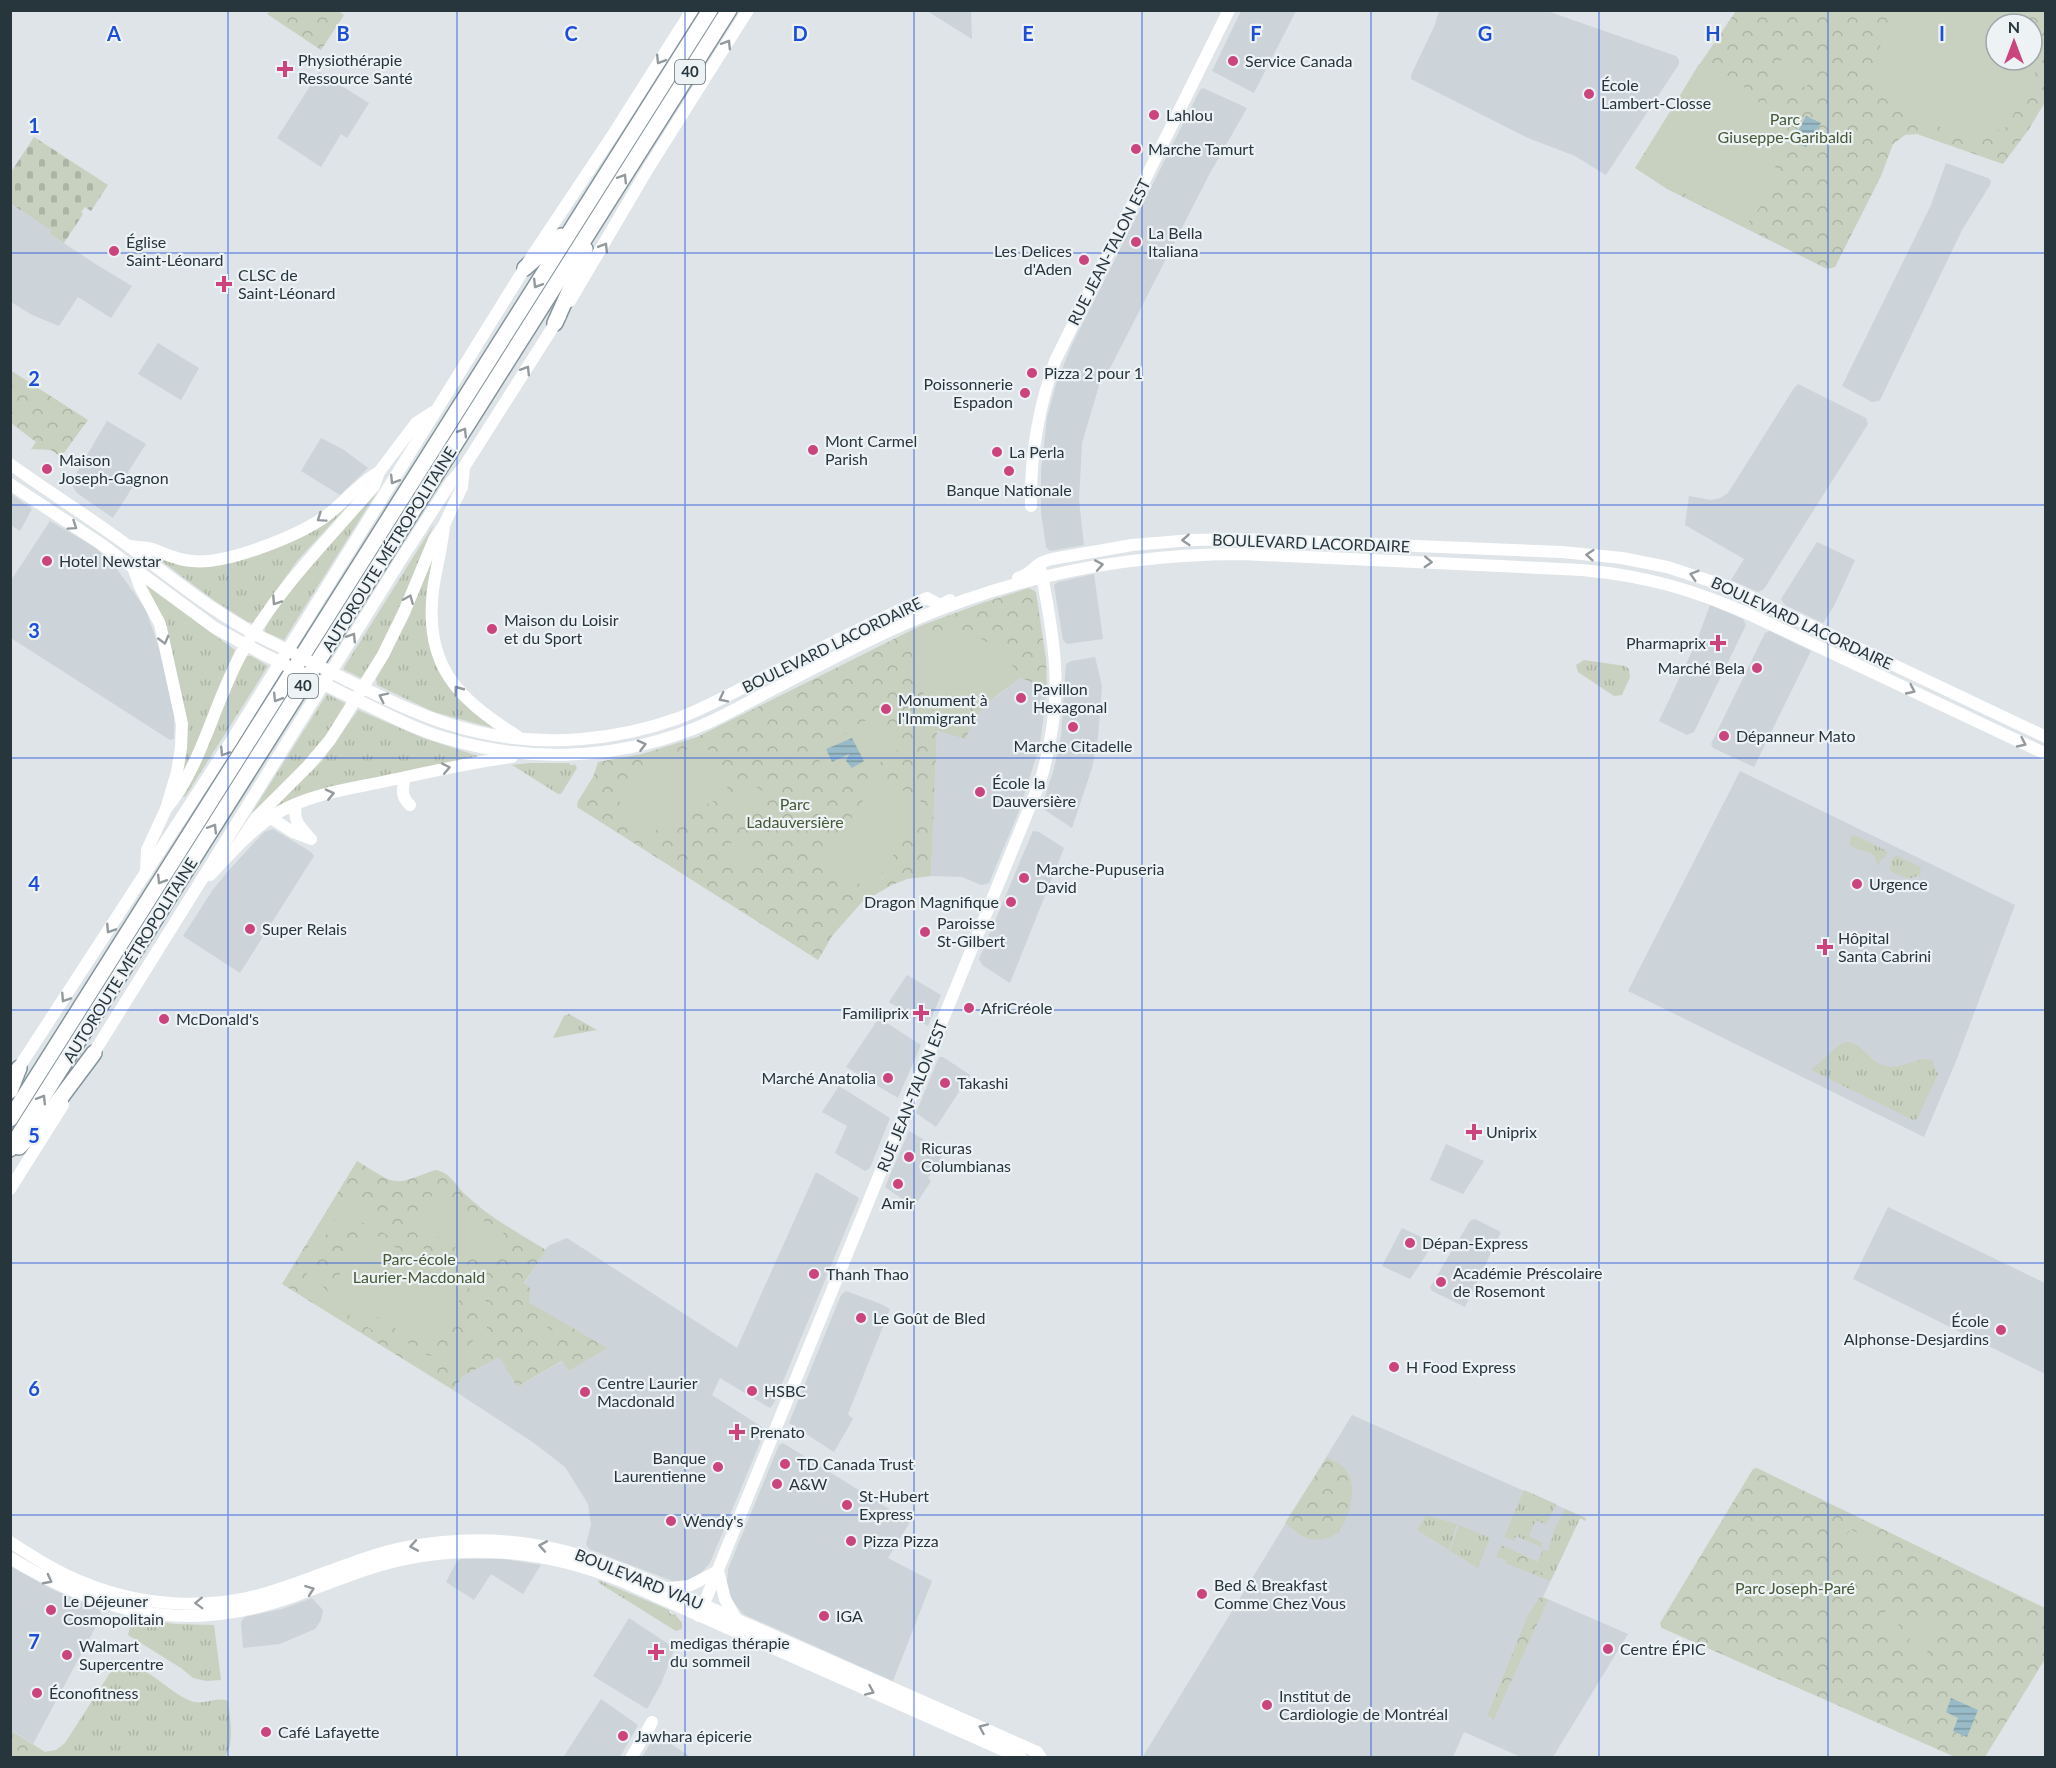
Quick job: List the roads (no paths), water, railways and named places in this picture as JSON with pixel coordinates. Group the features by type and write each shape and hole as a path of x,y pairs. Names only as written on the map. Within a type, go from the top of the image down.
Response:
{"highway":[{"name":"AUTOROUTE MÉTROPOLITAINE","path":"10,1149 587,220 710,10"},
{"name":"AUTOROUTE MÉTROPOLITAINE","path":"10,1119 587,220 729,10"},
{"path":"525,268 587,220"},
{"path":"555,323 577,274 587,220"},
{"path":"10,1156 41,1124 94,1053"},
{"path":"10,1091 19,1068"}],"main road":[{"path":"10,1082 230,742 525,268 692,10"},
{"path":"10,1189 191,894 400,561 574,297 649,167 748,10"},
{"name":"RUE JEAN-TALON EST","path":"1031,506 1034,438 1041,405 1055,361 1229,10"},
{"path":"166,810 190,774 226,685 254,634 296,573 374,486 379,472 416,423 436,410"},
{"name":"BOULEVARD LACORDAIRE","path":"10,464 128,546 206,604 254,634 363,688 442,722 480,733 557,740 603,737 645,729 679,718 927,598 940,605 1027,575 1039,562 1132,545 1216,539 1562,552 1622,558 1685,572 1738,591 2046,736"},
{"path":"191,894 238,844 256,818 323,749 356,699 394,634 434,540 444,525 462,487 464,466"},
{"path":"128,546 151,549 172,558 194,562 228,557 277,541 317,522 365,480 379,472"},
{"name":"BOULEVARD LACORDAIRE","path":"10,484 133,567 215,628 247,646 401,721 439,736 480,747 528,755 600,753 639,746 673,736 710,721 915,620 966,599 1042,578 1137,560 1215,554 1582,570 1634,576 1674,585 1713,598 1809,641 2046,754"},
{"path":"444,525 432,610 432,630 438,653 449,677 467,701 485,716 520,738"},
{"name":"RUE JEAN-TALON EST","path":"702,1610 1040,782 1052,731 1057,677 1054,645 1039,562"},
{"path":"133,567 140,587 159,624 181,717 180,754 166,810 147,850 146,874"},
{"path":"238,844 271,818 296,804 405,777 472,763 528,755"},
{"path":"405,777 402,794 411,805"},
{"path":"271,818 293,832 311,838 296,822 294,815 296,804"},
{"name":"BOULEVARD VIAU","path":"10,1542 56,1570 86,1584 135,1598 169,1603 210,1603 255,1596 387,1552 427,1544 470,1540 512,1541 565,1550 602,1561 665,1588 702,1610 736,1619 1036,1752 1041,1758"},
{"name":"BOULEVARD VIAU","path":"10,1558 57,1585 102,1603 146,1612 189,1615 233,1612 268,1604 373,1567 407,1558 448,1552 512,1553 549,1558 590,1569 702,1610 1021,1758"},
{"path":"665,1588 689,1586 718,1571 725,1599 736,1619"},
{"path":"631,1758 652,1722"}],"water":[{"path":"1806,116 1821,123 1806,147 1793,141"},
{"path":"852,738 864,761 852,768 846,761 849,754 832,762 826,749"},
{"path":"1951,1698 1978,1710 1967,1737 1953,1731 1958,1718 1946,1712"}],"place":[{"name":"Service Canada","path":"1233,61"},
{"name":"Physiothérapie Ressource Santé","path":"285,69"},
{"name":"École Lambert-Closse","path":"1589,94"},
{"name":"Lahlou","path":"1154,115"},
{"name":"Marche Tamurt","path":"1136,149"},
{"name":"La Bella Italiana","path":"1136,242"},
{"name":"Église Saint-Léonard","path":"114,251"},
{"name":"Les Delices d'Aden","path":"1084,260"},
{"name":"CLSC de Saint-Léonard","path":"224,284"},
{"name":"Pizza 2 pour 1","path":"1032,373"},
{"name":"Poissonnerie Espadon","path":"1025,393"},
{"name":"Mont Carmel Parish","path":"813,450"},
{"name":"La Perla","path":"997,452"},
{"name":"Maison Joseph-Gagnon","path":"47,469"},
{"name":"Banque Nationale","path":"1009,471"},
{"name":"Hotel Newstar","path":"47,561"},
{"name":"Maison du Loisir et du Sport","path":"492,629"},
{"name":"Pharmaprix","path":"1718,643"},
{"name":"Marché Bela","path":"1757,668"},
{"name":"Pavillon Hexagonal","path":"1021,698"},
{"name":"Monument à l'Immigrant","path":"886,709"},
{"name":"Marche Citadelle","path":"1073,727"},
{"name":"Dépanneur Mato","path":"1724,736"},
{"name":"École la Dauversière","path":"980,792"},
{"name":"Marche-Pupuseria David","path":"1024,878"},
{"name":"Urgence","path":"1857,884"},
{"name":"Dragon Magnifique","path":"1011,902"},
{"name":"Super Relais","path":"250,929"},
{"name":"Paroisse St-Gilbert","path":"925,932"},
{"name":"Hôpital Santa Cabrini","path":"1825,947"},
{"name":"AfriCréole","path":"969,1008"},
{"name":"Familiprix","path":"921,1013"},
{"name":"McDonald's","path":"164,1019"},
{"name":"Marché Anatolia","path":"888,1078"},
{"name":"Takashi","path":"945,1083"},
{"name":"Uniprix","path":"1474,1132"},
{"name":"Ricuras Columbianas","path":"909,1157"},
{"name":"Amir","path":"898,1184"},
{"name":"Dépan-Express","path":"1410,1243"},
{"name":"Thanh Thao","path":"814,1274"},
{"name":"Académie Préscolaire de Rosemont","path":"1441,1282"},
{"name":"Le Goût de Bled","path":"861,1318"},
{"name":"École Alphonse-Desjardins","path":"2001,1330"},
{"name":"H Food Express","path":"1394,1367"},
{"name":"HSBC","path":"752,1391"},
{"name":"Centre Laurier Macdonald","path":"585,1392"},
{"name":"Prenato","path":"737,1432"},
{"name":"TD Canada Trust","path":"785,1464"},
{"name":"Banque Laurentienne","path":"718,1467"},
{"name":"A&W","path":"777,1484"},
{"name":"St-Hubert Express","path":"847,1505"},
{"name":"Wendy's","path":"671,1521"},
{"name":"Pizza Pizza","path":"851,1541"},
{"name":"Bed & Breakfast Comme Chez Vous","path":"1202,1594"},
{"name":"Le Déjeuner Cosmopolitain","path":"51,1610"},
{"name":"IGA","path":"824,1616"},
{"name":"Centre ÉPIC","path":"1608,1649"},
{"name":"medigas thérapie du sommeil","path":"656,1652"},
{"name":"Walmart Supercentre","path":"67,1655"},
{"name":"Éconofitness","path":"37,1693"},
{"name":"Institut de Cardiologie de Montréal","path":"1267,1705"},
{"name":"Café Lafayette","path":"266,1732"},
{"name":"Jawhara épicerie","path":"623,1736"}],"park label":[{"name":"Parc Giuseppe-Garibaldi","path":"1785,128"},
{"name":"Parc Ladauversière","path":"795,813"},
{"name":"Parc-école Laurier-Macdonald","path":"419,1268"},
{"name":"Parc Joseph-Paré","path":"1795,1588"}]}
